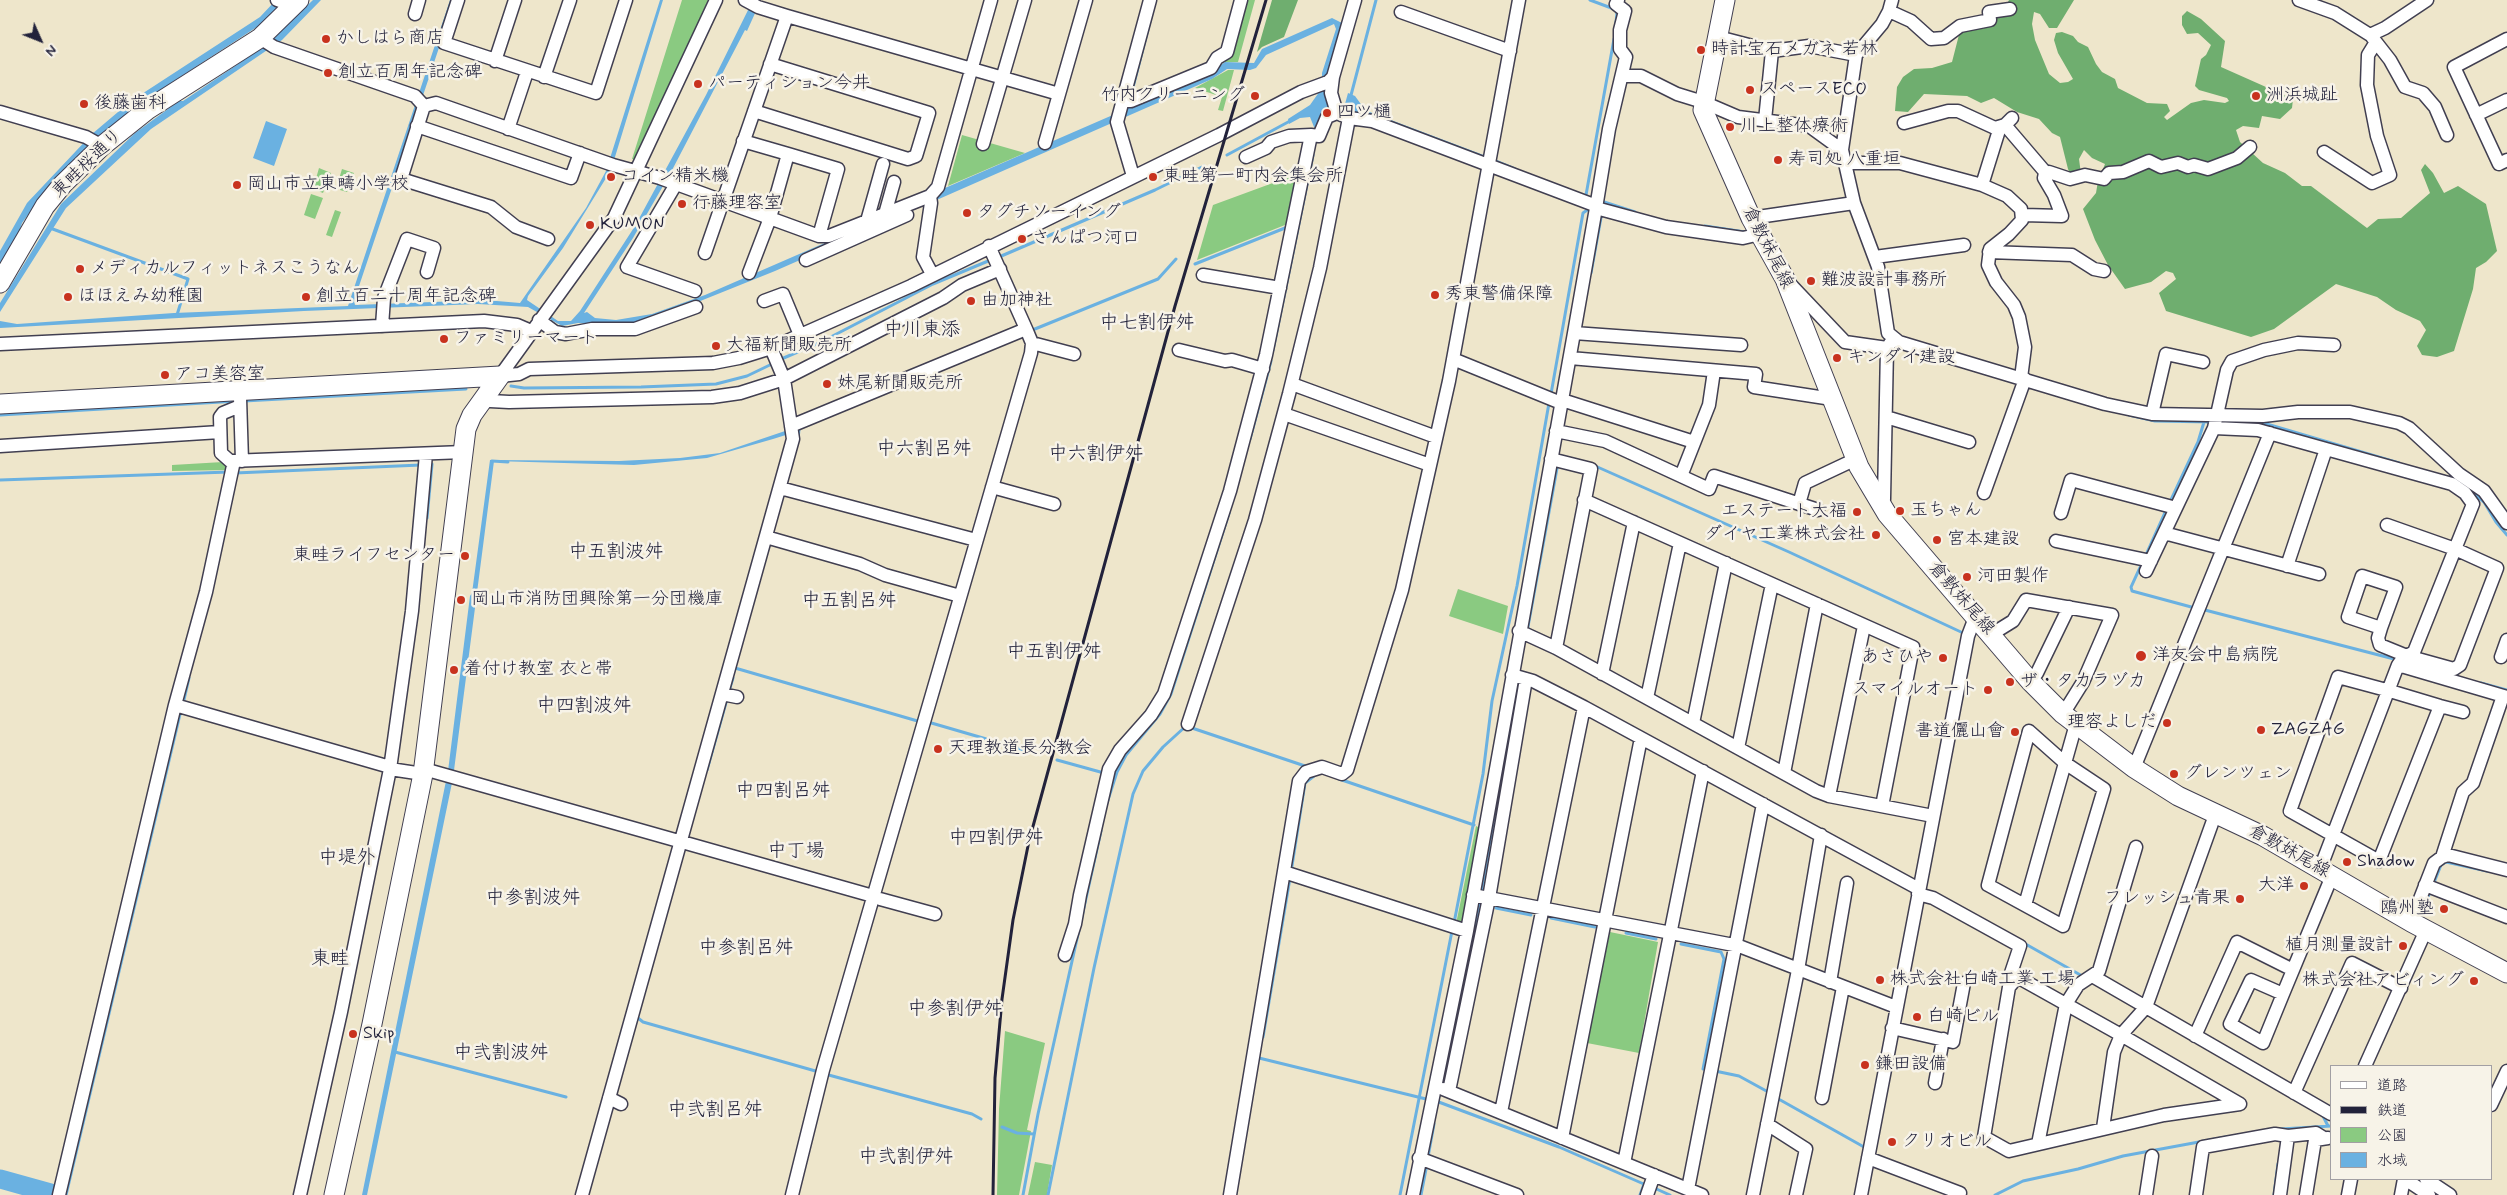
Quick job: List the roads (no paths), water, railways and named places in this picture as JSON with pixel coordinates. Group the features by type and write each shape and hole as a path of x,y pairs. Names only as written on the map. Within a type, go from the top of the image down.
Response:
{"street":[{"path":"415,14 419,0"},
{"path":"458,0 444,44 596,94 626,0"},
{"path":"495,61 515,0"},
{"path":"544,77 570,0"},
{"path":"334,1195 372,1024 423,772 468,421 614,218 716,0"},
{"path":"982,144 1025,0"},
{"path":"1044,143 1086,0"},
{"path":"1133,176 1117,122 1124,107 1150,0"},
{"path":"1124,107 1211,68 1217,58 1228,52 1241,0"},
{"path":"1355,0 1327,81 1336,109 1349,118 1372,121 1489,160 1591,204 1666,227 1743,238 1755,226 1854,204"},
{"path":"1230,1195 1289,874 1299,781 1306,772 1322,767 1342,774 1347,770 1402,590 1453,359 1519,0"},
{"path":"1413,1195 1425,1160 1481,896 1519,677 1524,633 1560,432 1559,401 1574,358 1626,57 1620,49 1620,30 1625,11 1616,4 1618,0"},
{"name":"倉敷妹尾線","path":"1725,0 1703,102 1703,110 1755,226 1784,279 1856,459 1881,505 1992,634 2069,714 2134,768 2178,796 2263,836 2324,868 2507,973"},
{"path":"2299,0 2335,13 2373,38 2390,60 2406,87 2423,93 2435,107 2447,135"},
{"path":"2324,152 2372,183 2390,175 2377,136 2367,86 2368,55 2373,38 2427,0"},
{"path":"932,274 923,257 931,200 938,187 974,69 988,1"},
{"name":"東畦桜通り","path":"0,283 45,206 94,141 267,43 288,2"},
{"path":"751,3 787,16 1059,94"},
{"path":"1881,505 1884,499 1890,343 1875,257 1854,204 1842,150 1856,55 1882,24 1890,6 1931,39 1944,38 1960,26 1990,20 1989,12 2010,9"},
{"path":"1401,12 1510,51"},
{"path":"705,254 787,16"},
{"path":"1718,38 1772,51 1809,46 1856,55"},
{"path":"2507,39 2454,67 2499,164 2507,160"},
{"path":"267,43 421,102 436,103 580,154 668,181 831,240 931,200"},
{"path":"1765,120 1772,51"},
{"path":"754,111 908,159 916,156 929,113 770,64"},
{"path":"508,128 526,72"},
{"path":"1622,76 1641,76 1677,94 1703,102 1738,117 1809,126 1842,150"},
{"path":"485,397 490,401 509,402 712,397 740,393 784,378 943,298 995,258 1133,176 1327,81"},
{"path":"2476,116 2507,100"},
{"path":"421,102 417,126 401,179 491,207 516,227 548,239"},
{"path":"1246,157 1266,148 1271,142 1289,136 1319,136 1327,117 1336,109"},
{"path":"1904,123 1948,111 1958,111 1995,128 2006,123"},
{"path":"0,112 94,141"},
{"path":"1188,724 1255,520 1292,384 1320,268 1349,118"},
{"path":"2006,123 2046,173"},
{"path":"1982,185 2006,123"},
{"path":"417,126 571,178 580,154"},
{"path":"1065,955 1075,924 1082,886 1110,769 1120,750 1151,715 1164,694 1209,560 1263,370 1311,135"},
{"path":"744,141 838,169 831,240"},
{"path":"2046,173 2049,172 2070,179 2084,175 2104,179 2109,172 2123,172 2149,161 2161,167 2178,163 2208,169 2237,158 2250,147"},
{"path":"749,273 770,218 788,154"},
{"path":"1846,163 1900,163 1982,185 2007,196 2021,208 2022,220 1989,252 1988,265 1996,282 2014,305 2019,317 2025,347 2023,382 1984,493"},
{"path":"867,222 883,164"},
{"path":"2023,215 2062,216 2054,195 2044,178 2046,173"},
{"path":"668,181 627,267 695,291"},
{"path":"885,214 894,182"},
{"path":"806,260 831,240 867,222 885,214 931,200"},
{"path":"382,326 384,307 395,266 407,239 434,248 427,272"},
{"path":"1875,257 1964,245"},
{"path":"1989,252 2072,255 2089,267 2104,271"},
{"path":"515,356 520,368 529,369 713,363 740,358 774,357 800,335 932,274 995,258"},
{"path":"792,1195 822,1073 876,897 923,723 976,540 994,487 1031,338 995,258"},
{"path":"1203,275 1280,288"},
{"path":"1784,279 1845,342 1890,343 2105,404 2152,414 2216,421 2258,430 2330,449 2458,488 2473,504 2414,652 2402,661 2333,837 2293,970 2263,1043 2230,1024 2251,980 2283,994"},
{"path":"764,301 783,294 800,335"},
{"path":"539,320 555,332 566,334 592,329 634,329 696,307"},
{"path":"0,344 484,321 517,325 532,331"},
{"path":"1578,333 1741,345"},
{"path":"792,429 1031,338 1074,354"},
{"path":"2056,541 2147,563 2164,533 2171,507 2216,421 2227,370 2232,361 2264,350 2298,344 2334,345"},
{"path":"1179,350 1225,361 1232,360 1263,370"},
{"path":"2152,414 2166,354 2203,362"},
{"path":"582,1195 606,1121 617,1099 658,934 729,696 783,489 793,439 784,378 774,357"},
{"path":"1574,358 1756,374 1754,387 1832,399"},
{"path":"1453,359 1559,401 1694,442"},
{"path":"0,404 240,400 519,374 529,369"},
{"path":"1681,476 1709,406 1714,371"},
{"path":"1292,384 1436,437"},
{"path":"240,400 220,417 221,453 235,467 464,452"},
{"path":"59,1195 180,706 235,467 240,400"},
{"path":"2216,421 2350,412 2399,423 2409,428 2459,474 2484,491 2507,523"},
{"path":"1284,414 1430,465"},
{"path":"1886,417 1969,442"},
{"path":"0,446 220,432"},
{"path":"1560,432 1606,441 1709,489 1714,476 1818,510"},
{"path":"2134,768 2270,434"},
{"path":"2287,566 2326,449"},
{"path":"300,1195 393,769 412,611 426,454"},
{"path":"1799,504 1805,483 1856,459"},
{"path":"1555,460 1590,469 1556,648"},
{"path":"2061,513 2071,480 2171,507"},
{"path":"994,487 1054,504"},
{"path":"783,489 976,540"},
{"path":"1584,500 1913,648 1882,806"},
{"path":"1602,674 1634,522"},
{"path":"2387,525 2455,549 2498,568 2460,665 2454,669 2402,661"},
{"path":"2164,533 2320,574"},
{"path":"770,538 860,564 885,576 960,596"},
{"path":"1647,698 1680,543"},
{"path":"1693,723 1726,563"},
{"path":"2380,628 2348,617 2362,576 2396,587 2380,628 2378,638 2380,645 2402,661 2505,696 2473,783 2463,792 2442,857"},
{"path":"1738,748 1772,584"},
{"path":"1992,634 2013,621 2026,600 2112,615 2069,714 2065,763 2025,905"},
{"path":"1784,773 1817,604"},
{"path":"2034,677 2069,608"},
{"path":"1861,1195 1872,1159 1897,1029 1896,1007 1921,894 1933,816 1968,636 1976,616"},
{"path":"1829,796 1864,626"},
{"path":"1524,633 1556,648 1829,796 1933,816"},
{"path":"2501,657 2507,640"},
{"path":"1519,677 1584,707 1821,835 1921,894 2020,946 2011,973 2015,980"},
{"path":"2440,706 2379,861 2333,837 2290,810 2338,677 2463,712"},
{"path":"180,706 393,769 451,776 935,914"},
{"path":"1500,1112 1584,707"},
{"path":"2029,731 2065,763 2104,789 2063,926 1988,885 2029,731"},
{"path":"1562,1138 1641,738"},
{"path":"1624,1163 1703,771"},
{"path":"1688,1189 1734,945 1763,804"},
{"path":"2104,1128 2114,1052 2120,1035 2144,1010 2215,815"},
{"path":"1753,1195 1798,970 1821,835"},
{"path":"2038,1144 2066,1004 2078,985 2099,971 2136,847"},
{"path":"2367,1065 2400,988 2416,921 2429,886 2434,863 2442,857 2448,856 2507,870"},
{"path":"1289,874 1467,931"},
{"path":"1830,982 1847,883"},
{"path":"2429,886 2507,917"},
{"path":"1481,896 1734,945 1896,1007"},
{"path":"1441,1089 1467,931 1481,896"},
{"path":"2195,1036 2237,942 2293,970"},
{"path":"2294,1093 2352,963 2400,988"},
{"path":"2090,978 2330,1113"},
{"path":"2021,979 2066,1004 2240,1104 2164,1114 2009,1151 1984,1137 2009,987 2015,980 2021,979"},
{"path":"1897,1029 1953,1042 1964,983"},
{"path":"1822,1098 1843,987"},
{"path":"1935,1083 1943,1039"},
{"path":"2492,1103 2507,1070"},
{"path":"1441,1089 1624,1163 1650,1185 1688,1189 1702,1195"},
{"path":"1767,1124 1806,1149 1796,1195"},
{"path":"2196,1195 2204,1147 2284,1135 2316,1133 2328,1138"},
{"path":"2280,1195 2284,1135"},
{"path":"2306,1195 2315,1140 2328,1138"},
{"path":"2146,1195 2152,1156"},
{"path":"1872,1159 1960,1193"},
{"path":"1425,1160 1517,1195"},
{"path":"2348,1195 2351,1180"},
{"path":"2401,1195 2405,1180"},
{"path":"2406,1180 2429,1195"},
{"path":"2428,1180 2450,1195"}],"water":[{"path":"276,0 286,0 263,23 148,98 98,137 44,193 22,223 18,236 0,265 0,251 27,203 92,134 131,101 260,17"},
{"path":"313,0 321,0 282,40 151,129 66,208 0,312 0,303 61,204 135,133 179,101 183,101 265,46"},
{"path":"450,0 455,0 354,301 355,305 485,300 520,303 586,208 606,171 660,0 663,0 611,170 563,248 528,296 527,300 558,321 571,321 580,311 635,226 706,95 753,0 761,0 747,31 745,30 670,174 633,238 584,313 587,312 595,318 616,320 652,314 705,295 935,195 994,0 997,0 945,182 945,188 1122,111 1153,0 1157,0 1130,105 1211,72 1225,62 1254,63 1262,49 1332,18 1344,24 1331,109 1325,110 1318,127 1314,127 1310,117 1300,118 1289,124 1288,119 1310,105 1322,88 1322,73 1336,29 1334,24 1266,55 1256,68 1250,70 1227,69 1212,79 775,271 668,314 620,326 578,323 562,326 528,307 478,304 304,311 0,328 0,321 17,324 174,313 348,306"},
{"path":"1348,93 1355,96 1363,107 1362,114 1347,113 1345,104"},
{"path":"266,121 287,129 274,166 253,158"},
{"path":"788,430 789,434 707,458 634,465 494,461 453,778 367,1195 362,1195 448,771 470,596 472,593 490,460 619,461 680,458 720,453"}],"waterway":[{"path":"1350,99 1376,0"},
{"path":"1590,0 1614,9 1617,12 1616,23"},
{"path":"1586,195 1614,39"},
{"path":"1360,110 1487,158"},
{"path":"1227,155 1290,121"},
{"path":"1273,350 1313,155"},
{"path":"1493,160 1515,169"},
{"path":"999,257 1155,190 1204,166"},
{"path":"1601,201 1635,212"},
{"path":"1551,394 1583,213 1590,208"},
{"path":"1591,273 1602,212"},
{"path":"1195,264 1290,226"},
{"path":"1705,226 1745,232"},
{"path":"50,228 188,279 177,315"},
{"path":"779,360 821,342 933,284 993,259"},
{"path":"1030,331 1158,279 1176,259"},
{"path":"1250,439 1271,361"},
{"path":"511,386 524,388 641,387 716,384 747,376 774,363"},
{"path":"244,401 466,389"},
{"path":"0,415 238,401"},
{"path":"1454,923 1483,774 1492,701 1517,586 1549,403"},
{"path":"2129,415 2155,421 2212,422"},
{"path":"2170,502 2198,442 2204,422"},
{"path":"2218,422 2260,422 2399,463"},
{"path":"798,440 799,429"},
{"path":"492,461 508,462"},
{"path":"1527,632 1558,463"},
{"path":"427,518 432,464 429,464"},
{"path":"235,473 421,465"},
{"path":"1593,465 1789,552 1961,632"},
{"path":"0,480 229,472"},
{"path":"2468,488 2484,502 2496,522 2507,535"},
{"path":"2145,557 2167,508"},
{"path":"1107,803 1117,772 1126,755 1160,714 1171,694 1229,513"},
{"path":"2142,563 2131,587 2132,591 2195,608"},
{"path":"2201,609 2398,660"},
{"path":"735,668 921,722"},
{"path":"183,704 189,678"},
{"path":"729,691 733,678"},
{"path":"2481,683 2507,690"},
{"path":"707,770 727,699"},
{"path":"66,1195 181,710"},
{"path":"928,722 1038,754"},
{"path":"1048,1195 1094,968 1133,794 1143,771 1163,747 1186,726 1308,767"},
{"path":"1481,893 1504,758"},
{"path":"1057,760 1104,773"},
{"path":"1291,872 1305,783 1314,776"},
{"path":"1339,779 1474,825"},
{"path":"1023,1195 1038,1114 1101,831"},
{"path":"2433,885 2441,865 2446,862 2487,871"},
{"path":"1263,1037 1290,878"},
{"path":"2419,919 2431,890"},
{"path":"1450,1045 1480,899"},
{"path":"1496,908 1531,915"},
{"path":"1551,918 1595,927"},
{"path":"1400,1195 1452,931"},
{"path":"1626,933 1656,939"},
{"path":"2022,942 2084,977"},
{"path":"1681,944 1721,952 1724,959 1703,1069"},
{"path":"638,1018 643,1022 819,1072"},
{"path":"395,1052 566,1097"},
{"path":"1259,1058 1426,1099"},
{"path":"1715,1071 1739,1076 1770,1093"},
{"path":"825,1074 972,1114 981,1119"},
{"path":"1775,1097 1864,1147"},
{"path":"1436,1101 1559,1147 1646,1185"},
{"path":"2323,1116 2328,1126"},
{"path":"1428,1157 1434,1124"},
{"path":"2281,1129 2330,1126"},
{"path":"1002,1127 1017,1133 1034,1134"},
{"path":"1995,1195 2023,1181 2078,1169 2123,1156 2226,1137"},
{"path":"1421,1195 1427,1164"},
{"path":"2274,1195 2278,1164"},
{"path":"0,1179 54,1194"},
{"path":"1640,1195 1644,1184"},
{"path":"1652,1187 1670,1195"}],"railway":[{"path":"993,1195 995,1078 1002,999 1013,920 1029,841 1175,306 1266,0"}],"place":[{"name":"かしはら商店","path":"326,39"},
{"name":"時計宝石メガネ 若林","path":"1701,50"},
{"name":"創立百周年記念碑","path":"328,73"},
{"name":"パーティション今井","path":"698,84"},
{"name":"スペースECO","path":"1750,90"},
{"name":"竹内クリーニング","path":"1255,96"},
{"name":"洲浜城趾","path":"2256,96"},
{"name":"後藤歯科","path":"84,104"},
{"name":"四ツ樋","path":"1327,113"},
{"name":"川上整体療術","path":"1730,127"},
{"name":"寿司処 八重垣","path":"1778,160"},
{"name":"コイン精米機","path":"611,177"},
{"name":"東畦第一町内会集会所","path":"1153,177"},
{"name":"岡山市立東疇小学校","path":"237,185"},
{"name":"行藤理容室","path":"682,204"},
{"name":"タグチソーイング","path":"967,213"},
{"name":"KUMON","path":"590,225"},
{"name":"さんぱつ河口","path":"1022,239"},
{"name":"メディカルフィットネスこうなん","path":"80,269"},
{"name":"難波設計事務所","path":"1811,281"},
{"name":"秀東警備保障","path":"1435,295"},
{"name":"ほほえみ幼稚園","path":"68,297"},
{"name":"創立百二十周年記念碑","path":"306,297"},
{"name":"由加神社","path":"971,301"},
{"name":"ファミリーマート","path":"444,339"},
{"name":"大福新聞販売所","path":"716,346"},
{"name":"キンダイ建設","path":"1837,358"},
{"name":"アコ美容室","path":"165,375"},
{"name":"妹尾新聞販売所","path":"827,384"},
{"name":"玉ちゃん","path":"1900,511"},
{"name":"エステート大福","path":"1857,512"},
{"name":"ダイヤ工業株式会社","path":"1876,535"},
{"name":"宮本建設","path":"1937,540"},
{"name":"東畦ライフセンター","path":"465,556"},
{"name":"河田製作","path":"1967,577"},
{"name":"岡山市消防団興除第一分団機庫","path":"461,600"},
{"name":"洋友会中島病院","path":"2141,656"},
{"name":"あさひや","path":"1943,658"},
{"name":"着付け教室 衣と帯","path":"454,670"},
{"name":"ザ・タカラヅカ","path":"2010,682"},
{"name":"スマイルオート","path":"1988,690"},
{"name":"理容よしだ","path":"2167,723"},
{"name":"ZAGZAG","path":"2261,730"},
{"name":"書道儷山會","path":"2015,732"},
{"name":"天理教道長分教会","path":"938,749"},
{"name":"グレンツェン","path":"2174,774"},
{"name":"Shadow","path":"2347,862"},
{"name":"大洋","path":"2304,886"},
{"name":"フレッシュ青果","path":"2240,899"},
{"name":"鴎州塾","path":"2444,909"},
{"name":"植月測量設計","path":"2403,946"},
{"name":"株式会社白崎工業 工場","path":"1880,980"},
{"name":"株式会社アビィング","path":"2474,981"},
{"name":"白崎ビル","path":"1917,1017"},
{"name":"Skip","path":"353,1034"},
{"name":"鎌田設備","path":"1865,1065"},
{"name":"クリオビル","path":"1892,1142"}],"district":[{"name":"中七割伊舛","path":"1147,324"},
{"name":"中川東添","path":"922,331"},
{"name":"中六割呂舛","path":"924,450"},
{"name":"中六割伊舛","path":"1096,455"},
{"name":"中五割波舛","path":"616,553"},
{"name":"中五割呂舛","path":"849,602"},
{"name":"中五割伊舛","path":"1054,653"},
{"name":"中四割波舛","path":"584,707"},
{"name":"中四割呂舛","path":"783,792"},
{"name":"中四割伊舛","path":"996,839"},
{"name":"中丁場","path":"796,852"},
{"name":"中堤外","path":"347,859"},
{"name":"中参割波舛","path":"533,899"},
{"name":"中参割呂舛","path":"746,949"},
{"name":"東畦","path":"330,960"},
{"name":"中参割伊舛","path":"955,1010"},
{"name":"中弐割波舛","path":"501,1054"},
{"name":"中弐割呂舛","path":"715,1111"},
{"name":"中弐割伊舛","path":"906,1158"}]}
